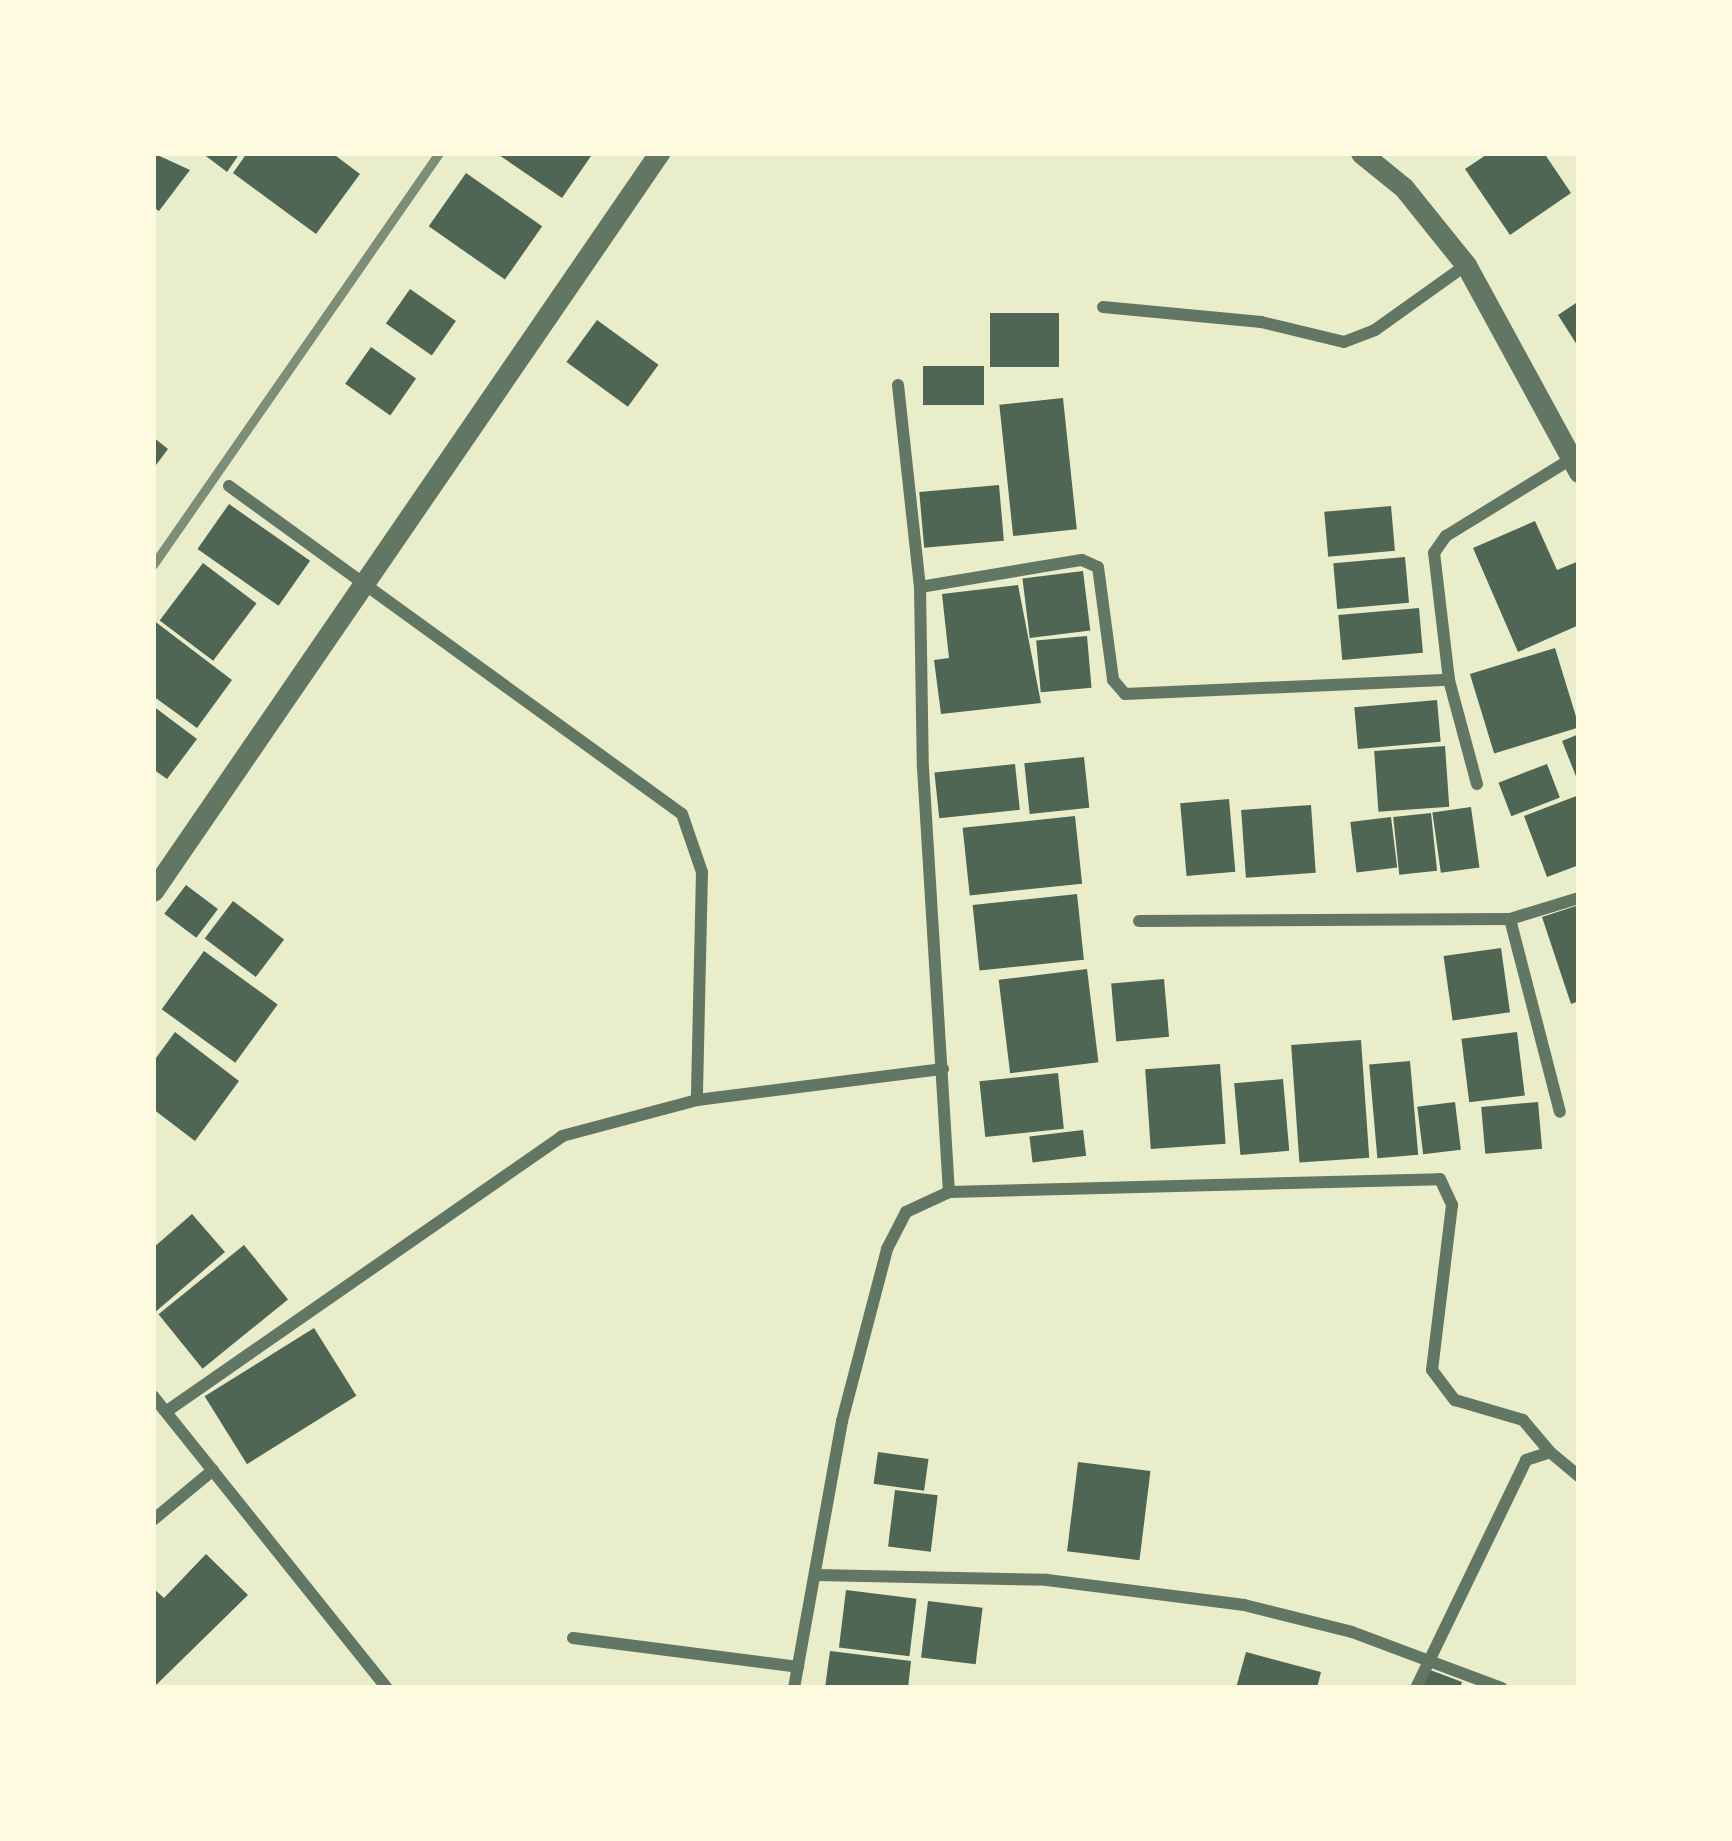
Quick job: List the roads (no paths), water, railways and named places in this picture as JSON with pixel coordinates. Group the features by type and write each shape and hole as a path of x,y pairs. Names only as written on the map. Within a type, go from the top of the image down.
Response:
{"street":[{"path":"153,891 358,585 659,153"},
{"path":"1361,153 1404,188 1466,265 1575,465 1446,536 1434,553 1449,680 1477,784"},
{"path":"1103,307 1261,322 1344,342 1375,330 1466,265"},
{"path":"898,385 920,587 923,768 949,1192"},
{"path":"229,486 358,585 682,814 702,872 697,1100"},
{"path":"920,587 1082,560 1098,567 1113,680 1125,694 1449,680"},
{"path":"1139,922 1510,919 1579,898"},
{"path":"1510,919 1560,1112"},
{"path":"167,1411 562,1136 697,1100 944,1069"},
{"path":"794,1688 842,1421 887,1249 906,1213 949,1192 1441,1179 1452,1205 1432,1370 1455,1400 1523,1420 1579,1476"},
{"path":"153,1396 387,1688"},
{"path":"1416,1688 1526,1460 1550,1452"},
{"path":"153,1520 213,1470"},
{"path":"817,1575 1103,1586 1244,1606 1428,1658 1502,1688"},
{"path":"573,1639 798,1667"}],"railway":[{"path":"153,565 439,153"}]}
